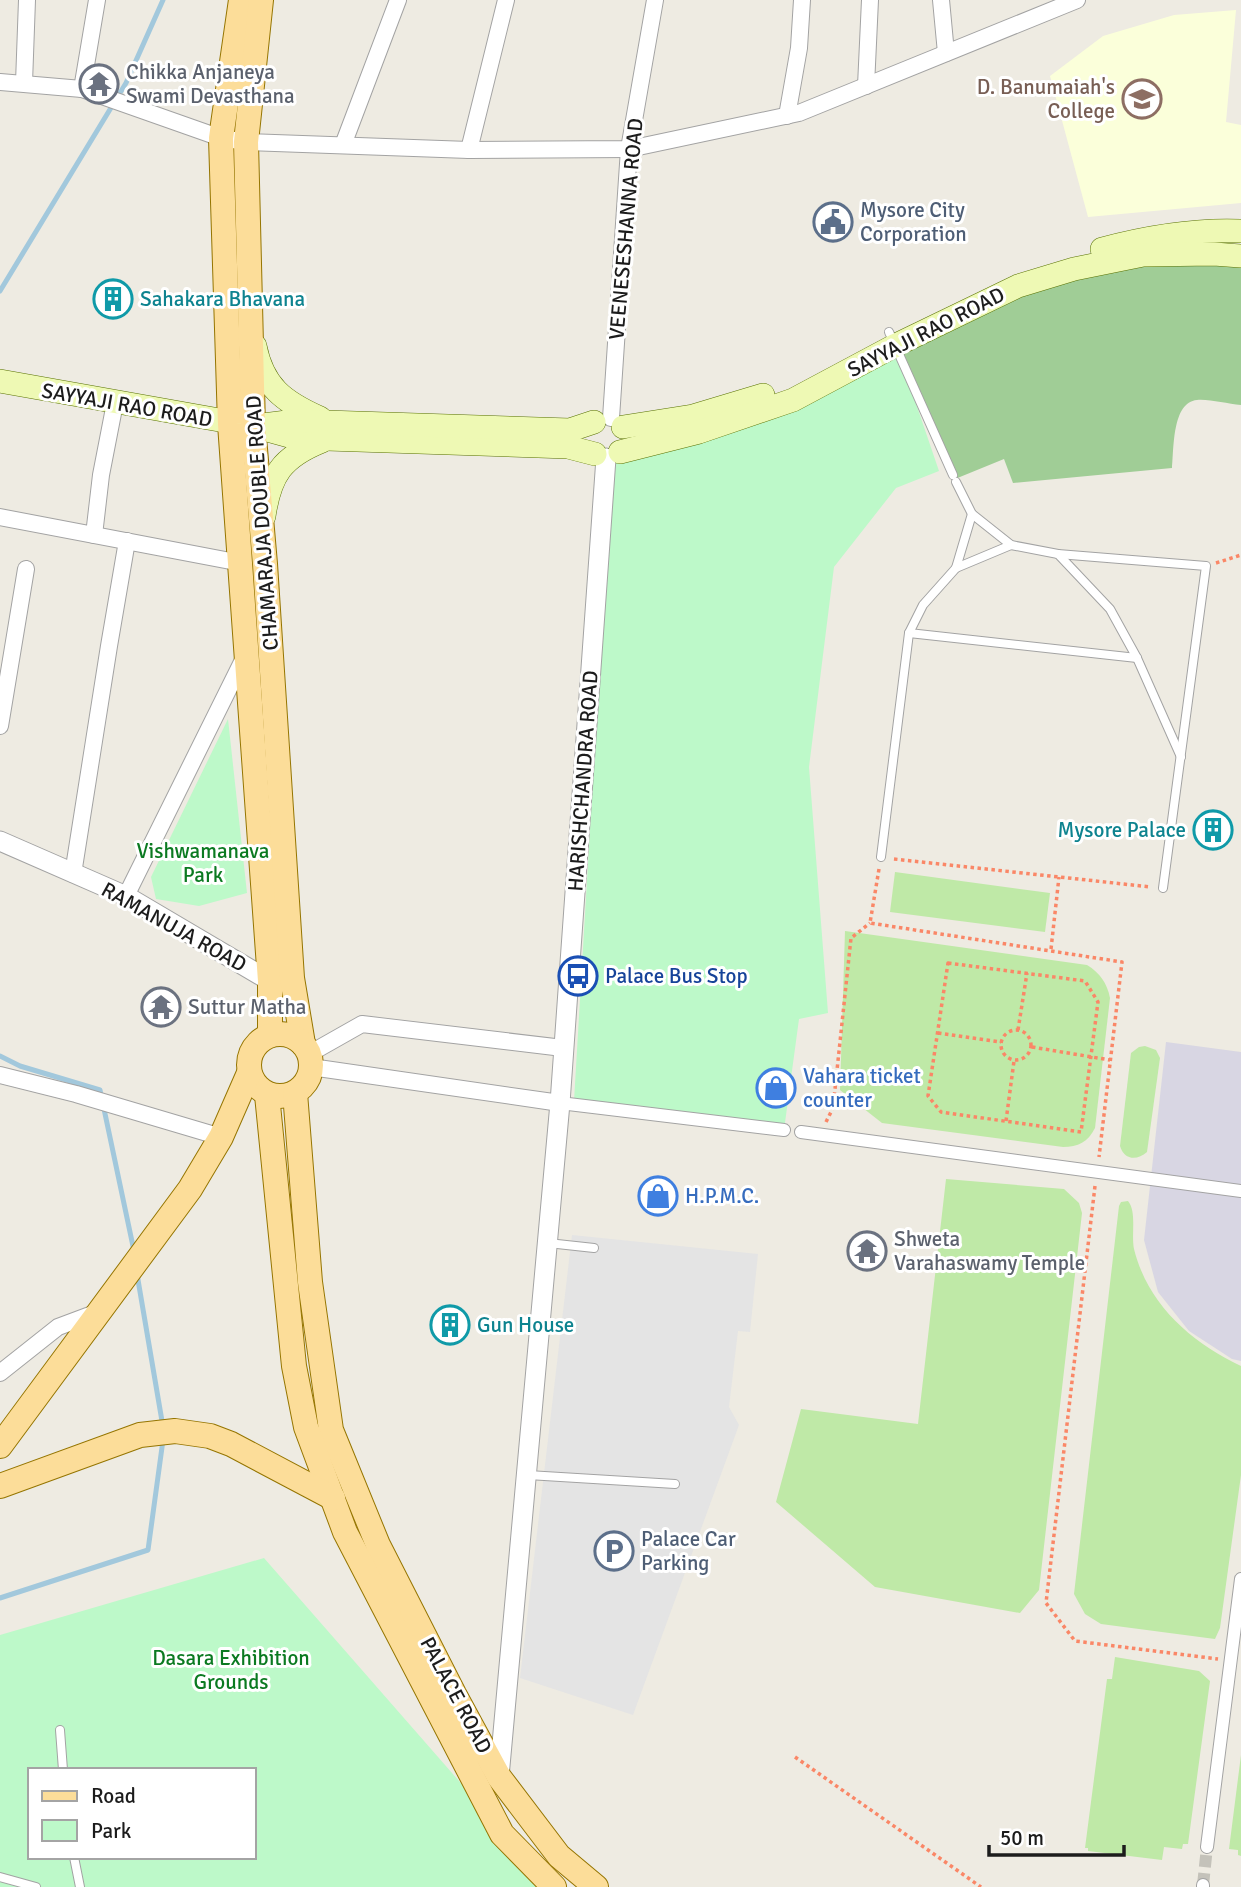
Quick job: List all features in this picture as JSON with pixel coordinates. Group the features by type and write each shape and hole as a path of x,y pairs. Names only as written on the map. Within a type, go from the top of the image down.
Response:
{"main road":[{"name":"CHAMARAJA DOUBLE ROAD","path":"241,0 221,138 242,425 262,531 292,978 308,1055"},
{"name":"CHAMARAJA DOUBLE ROAD","path":"242,425 250,319 246,142 261,0"},
{"name":"SAYYAJI RAO ROAD","path":"0,381 242,425 295,421 328,430 568,447 607,455 699,432 793,400 892,339 1010,276 1141,238 1216,230 1241,231"},
{"name":"SAYYAJI RAO ROAD","path":"328,430 570,430 609,422 693,416 787,387 1017,286 1074,269 1143,255 1241,256"},
{"path":"250,319 257,357 265,379 282,396 328,430 288,459 276,473 268,492 262,531"},
{"path":"609,422 626,440 607,455 587,444 586,439 587,432 609,422"},
{"path":"242,425 241,562 270,981 270,1035"},
{"path":"282,1033 294,1037 308,1055 309,1077 295,1093 281,1097 267,1095 256,1086 249,1073 248,1062 252,1050 259,1041 270,1035 282,1033"},
{"path":"0,1446 97,1311 190,1189 221,1136 249,1073"},
{"name":"PALACE ROAD","path":"295,1093 310,1282 331,1430 378,1545 499,1777 559,1856 596,1887"},
{"path":"267,1095 293,1366 306,1427 345,1532 502,1833 554,1887"},
{"path":"1,1485 140,1435 175,1430 210,1436 231,1444 333,1498"}],"street":[{"path":"24,83 27,0"},
{"path":"82,89 97,0"},
{"path":"343,145 398,0"},
{"path":"469,150 506,0"},
{"name":"VEENESESHANNA ROAD","path":"609,422 629,149 655,0"},
{"path":"787,116 799,48 802,0"},
{"path":"866,86 870,0"},
{"path":"941,0 946,53"},
{"path":"0,82 82,89 221,138 246,142 469,150 629,149 799,113 1077,0"},
{"path":"94,535 101,475 116,403"},
{"name":"HARISHCHANDRA ROAD","path":"499,1777 560,1103 607,455"},
{"path":"0,516 241,562"},
{"path":"73,874 127,541"},
{"path":"0,726 26,569"},
{"path":"127,896 248,651"},
{"name":"RAMANUJA ROAD","path":"0,841 127,896 270,981"},
{"path":"308,1055 362,1024 563,1048"},
{"path":"308,1055 560,1103 784,1130"},
{"path":"0,1075 221,1136"},
{"path":"801,1132 1241,1191"},
{"path":"0,1373 58,1327 97,1311"},
{"path":"1207,1847 1241,1579"}],"lane":[{"path":"892,339 972,514 1011,545 1058,554 1206,566 1163,888"},
{"path":"880,857 909,633 923,605 956,568 972,514"},
{"path":"956,568 1011,545"},
{"path":"1058,554 1110,609 1137,658 1181,757"},
{"path":"909,633 1137,658"},
{"path":"547,1243 594,1248"},
{"path":"526,1475 675,1484"},
{"path":"60,1730 63,1768"},
{"path":"74,1859 80,1887"},
{"path":"0,1877 36,1887"}],"path":[{"path":"1206,566 1241,555"},
{"path":"819,1135 833,1108 851,938 870,923 880,857 1163,888"},
{"path":"1051,949 1059,877"},
{"path":"870,923 1122,962 1046,1603 1075,1641 1231,1661"},
{"path":"948,963 1085,981 1098,1002 1081,1132 941,1112 928,1096 937,1034 948,963"},
{"path":"1018,1030 1027,973"},
{"path":"1018,1030 1029,1036 1032,1047 1026,1058 1014,1060 1004,1054 1001,1042 1007,1032 1018,1030"},
{"path":"937,1034 1001,1042"},
{"path":"1032,1047 1110,1060"},
{"path":"1006,1121 1014,1060"},
{"path":"795,1757 981,1887"}],"shaded area":[{"name":"D. Banumaiah's College","path":"1236,10 1226,122 1241,125 1241,203 1088,217 1050,76 1103,36 1174,15"},
{"path":"1166,1042 1241,1052 1241,1361 1232,1359 1189,1331 1158,1292 1144,1240"},
{"name":"Palace Car Parking","path":"572,1235 758,1254 750,1332 738,1331 729,1407 739,1425 633,1715 520,1678"}],"green space":[{"path":"1143,255 1241,257 1241,405 1202,400 1189,403 1183,409 1176,428 1172,468 1013,483 1004,459 955,479 896,345 1018,286"},
{"path":"896,345 939,471 896,488 834,567 809,767 828,1013 799,1019 784,1130 574,1101 612,457 769,408"},
{"name":"Vishwamanava Park","path":"228,719 247,893 199,906 156,899 151,877"},
{"path":"895,872 1050,893 1045,932 890,912"},
{"path":"845,931 1087,965 1096,971 1105,983 1110,998 1095,1128 1089,1137 1078,1145 1063,1147 882,1123 840,1090"},
{"path":"1145,1046 1156,1050 1160,1058 1147,1152 1131,1158 1124,1154 1120,1146 1131,1053"},
{"path":"946,1179 1064,1189 1079,1203 1082,1213 1039,1590 1020,1613 875,1587 776,1502 801,1409 918,1424"},
{"path":"1128,1201 1132,1211 1134,1249 1150,1288 1174,1319 1189,1333 1241,1366 1241,1475 1220,1628 1215,1639 1101,1624 1085,1614 1074,1594 1119,1206 1121,1202"},
{"name":"Dasara Exhibition Grounds","path":"264,1558 522,1853 546,1887 0,1887 0,1635"},
{"path":"1115,1657 1199,1671 1210,1681 1188,1844 1183,1844 1182,1849 1164,1847 1162,1860 1088,1851 1088,1848 1085,1848 1107,1679 1112,1679"},
{"path":"1241,1755 1241,1856 1238,1855 1238,1850 1229,1849"}],"waterway":[{"path":"0,291 126,83 163,0"},
{"path":"0,1056 20,1066 100,1090 134,1251"},
{"path":"137,1274 163,1427"},
{"path":"0,1598 148,1550 163,1440"}],"tunnel":[{"path":"1203,1885 1207,1847"}],"place":[{"name":"Chikka Anjaneya Swami Devasthana","path":"99,84"},
{"name":"D. Banumaiah's College","path":"1142,99"},
{"name":"Mysore City Corporation","path":"833,222"},
{"name":"Sahakara Bhavana","path":"113,299"},
{"name":"Mysore Palace","path":"1213,830"},
{"name":"Palace Bus Stop","path":"578,976"},
{"name":"Suttur Matha","path":"161,1007"},
{"name":"Vahara ticket counter","path":"776,1088"},
{"name":"H.P.M.C.","path":"658,1196"},
{"name":"Shweta Varahaswamy Temple","path":"867,1251"},
{"name":"Gun House","path":"450,1325"},
{"name":"Palace Car Parking","path":"614,1551"}]}
